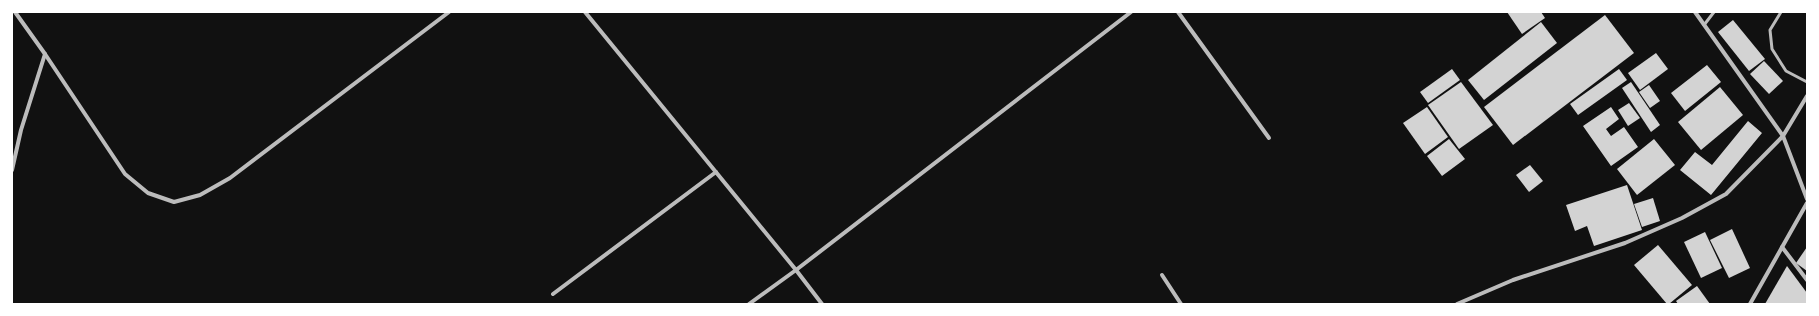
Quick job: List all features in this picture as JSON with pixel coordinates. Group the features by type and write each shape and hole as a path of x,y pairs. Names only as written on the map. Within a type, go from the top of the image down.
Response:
{"street":[{"path":"15,12 45,54 125,174 148,193 174,202 200,195 230,178 449,12"},
{"path":"585,12 796,270 822,304"},
{"path":"749,304 796,270 1131,12"},
{"path":"1178,12 1269,138"},
{"path":"1695,12 1783,136 1807,199"},
{"path":"12,170 21,130 45,54"},
{"path":"1457,304 1513,280 1625,243 1682,218 1726,194 1783,136 1807,96"},
{"path":"552,294 716,172"},
{"path":"1750,304 1807,203"},
{"path":"1782,247 1807,280"},
{"path":"1162,275 1181,304"}],"lane":[{"path":"1704,25 1714,12"},
{"path":"1781,12 1770,30 1772,49 1786,71 1807,82"}],"building":[{"path":"1507,12 1541,12 1545,18 1522,34"},
{"path":"1605,15 1634,53 1513,145 1484,107"},
{"path":"1733,20 1765,59 1749,71 1718,32"},
{"path":"1541,22 1557,43 1484,100 1468,80"},
{"path":"1656,53 1668,69 1640,90 1628,73"},
{"path":"1764,61 1783,81 1769,94 1750,74"},
{"path":"1707,65 1721,82 1685,111 1671,93"},
{"path":"1452,69 1460,80 1428,103 1420,92"},
{"path":"1619,69 1627,80 1578,115 1570,104"},
{"path":"1461,82 1493,125 1459,149 1428,105"},
{"path":"1631,82 1660,125 1651,132 1622,88"},
{"path":"1649,85 1660,101 1650,108 1639,92"},
{"path":"1720,87 1743,115 1701,150 1678,122"},
{"path":"1629,103 1640,118 1628,126 1618,110"},
{"path":"1427,107 1448,137 1425,154 1403,123"},
{"path":"1611,107 1619,119 1606,129 1611,136 1624,127 1638,147 1611,166 1583,126"},
{"path":"1748,121 1762,133 1711,195 1680,170 1695,152 1712,165"},
{"path":"1449,139 1465,159 1442,176 1427,156"},
{"path":"1654,139 1675,165 1637,195 1617,169"},
{"path":"1530,165 1543,181 1529,192 1516,175"},
{"path":"1627,185 1642,230 1594,246 1587,226 1575,231 1566,205"},
{"path":"1653,198 1660,221 1642,227 1634,204"},
{"path":"1732,229 1750,268 1729,278 1710,240"},
{"path":"1705,232 1722,268 1701,278 1684,242"},
{"path":"1658,245 1692,285 1669,304 1667,304 1634,265"},
{"path":"1807,247 1807,271 1796,263"},
{"path":"1787,266 1807,293 1807,304 1765,304"},
{"path":"1697,286 1710,304 1678,304 1676,301"}]}
